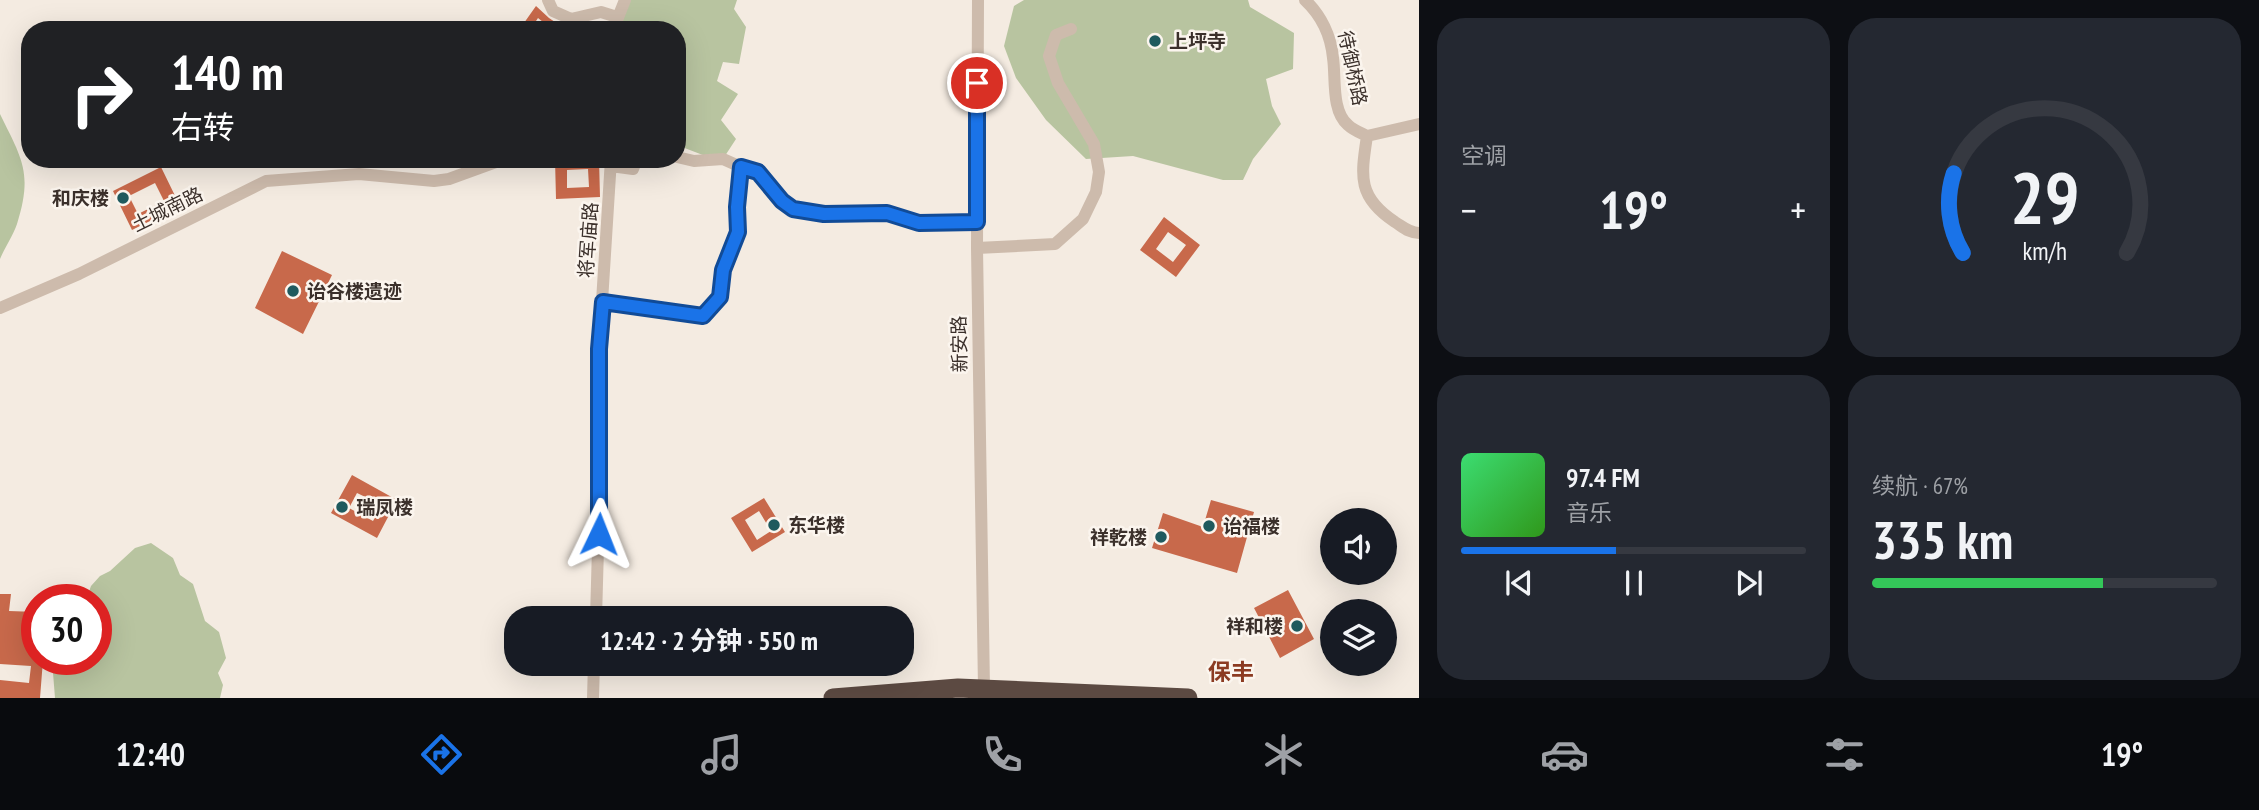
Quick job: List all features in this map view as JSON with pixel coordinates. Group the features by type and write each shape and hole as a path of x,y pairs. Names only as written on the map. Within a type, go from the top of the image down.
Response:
{"highway":[{"path":"833,698 894,691 984,688 1188,698"}],"street":[{"path":"548,0 553,11 571,19 601,12 612,21"},
{"path":"616,21 625,0"},
{"name":"新安路","path":"978,0 977,248 984,688"},
{"name":"待御桥路","path":"1305,0 1314,8 1325,27 1333,55 1338,105 1346,124 1367,136"},
{"path":"977,248 1055,244 1083,219 1096,192 1099,172 1094,144 1058,83 1049,56 1056,35 1071,29"},
{"path":"1419,124 1367,136 1362,171 1370,202 1382,214 1411,233 1419,233"},
{"path":"686,159 723,159 758,172 782,201 793,209 824,214 887,213 919,223 977,222"},
{"path":"603,302 703,316 720,297 723,270 738,232 737,207 741,167"},
{"name":"土城南路","path":"0,308 79,274 261,183 359,174 434,181 449,179 479,168"},
{"name":"将军庙路","path":"596,606 600,478 599,349 611,168"},
{"path":"593,698 594,676"}],"green space":[{"path":"625,0 737,0 734,9 746,27 739,64 723,62 717,81 738,94 721,120 736,139 721,162 686,149 686,21 617,21"},
{"path":"1024,0 1248,0 1250,7 1294,33 1293,69 1266,79 1272,106 1281,124 1253,159 1243,180 1223,180 1133,156 1086,159 1046,120 1016,78 1004,46 1014,6"},
{"path":"0,114 21,161 24,192 17,224 0,259"},
{"path":"151,543 173,558 180,575 193,584 205,621 219,632 226,658 218,673 223,685 220,698 55,698 53,675 112,675 112,584 93,584 135,548"}],"building":[{"path":"536,6 554,21 542,21 538,18 536,21 525,21"},
{"name":"和庆楼","path":"161,168 180,206 132,230 113,191","holes":["155,183 164,201 138,214 129,196"]},
{"path":"555,168 599,168 600,197 556,199","holes":["588,169 589,187 567,188 567,170"]},
{"path":"1164,217 1200,245 1176,277 1140,250","holes":["1168,232 1186,245 1173,262 1156,249"]},
{"name":"诒谷楼遗迹","path":"282,251 332,275 303,334 255,308"},
{"name":"瑞凤楼","path":"352,475 397,500 377,538 331,513","holes":["357,493 382,505 373,521 349,508"]},
{"name":"东华楼","path":"764,498 785,532 752,552 731,518","holes":["759,511 771,531 757,540 745,520"]},
{"path":"1211,500 1254,512 1237,573 1152,548 1163,513 1203,527"},
{"name":"祥和楼","path":"1288,590 1314,639 1280,658 1254,608"},
{"path":"0,594 11,594 9,611 21,611 21,665 0,664"},
{"path":"30,675 42,675 40,698 0,698 0,680 29,683"}],"place":[{"name":"上坪寺","path":"1155,41"},
{"name":"和庆楼","path":"123,198"},
{"name":"诒谷楼遗迹","path":"293,291"},
{"name":"瑞凤楼","path":"342,507"},
{"name":"东华楼","path":"774,525"},
{"name":"诒福楼","path":"1209,526"},
{"name":"祥乾楼","path":"1161,537"},
{"name":"祥和楼","path":"1297,626"}],"district":[{"name":"保丰","path":"1231,672"}],"route":[{"path":"599,534 599,349 603,302 703,316 720,297 723,270 738,232 737,207 741,167 758,172 782,201 793,209 824,214 887,213 919,223 977,222 977,83"}]}
